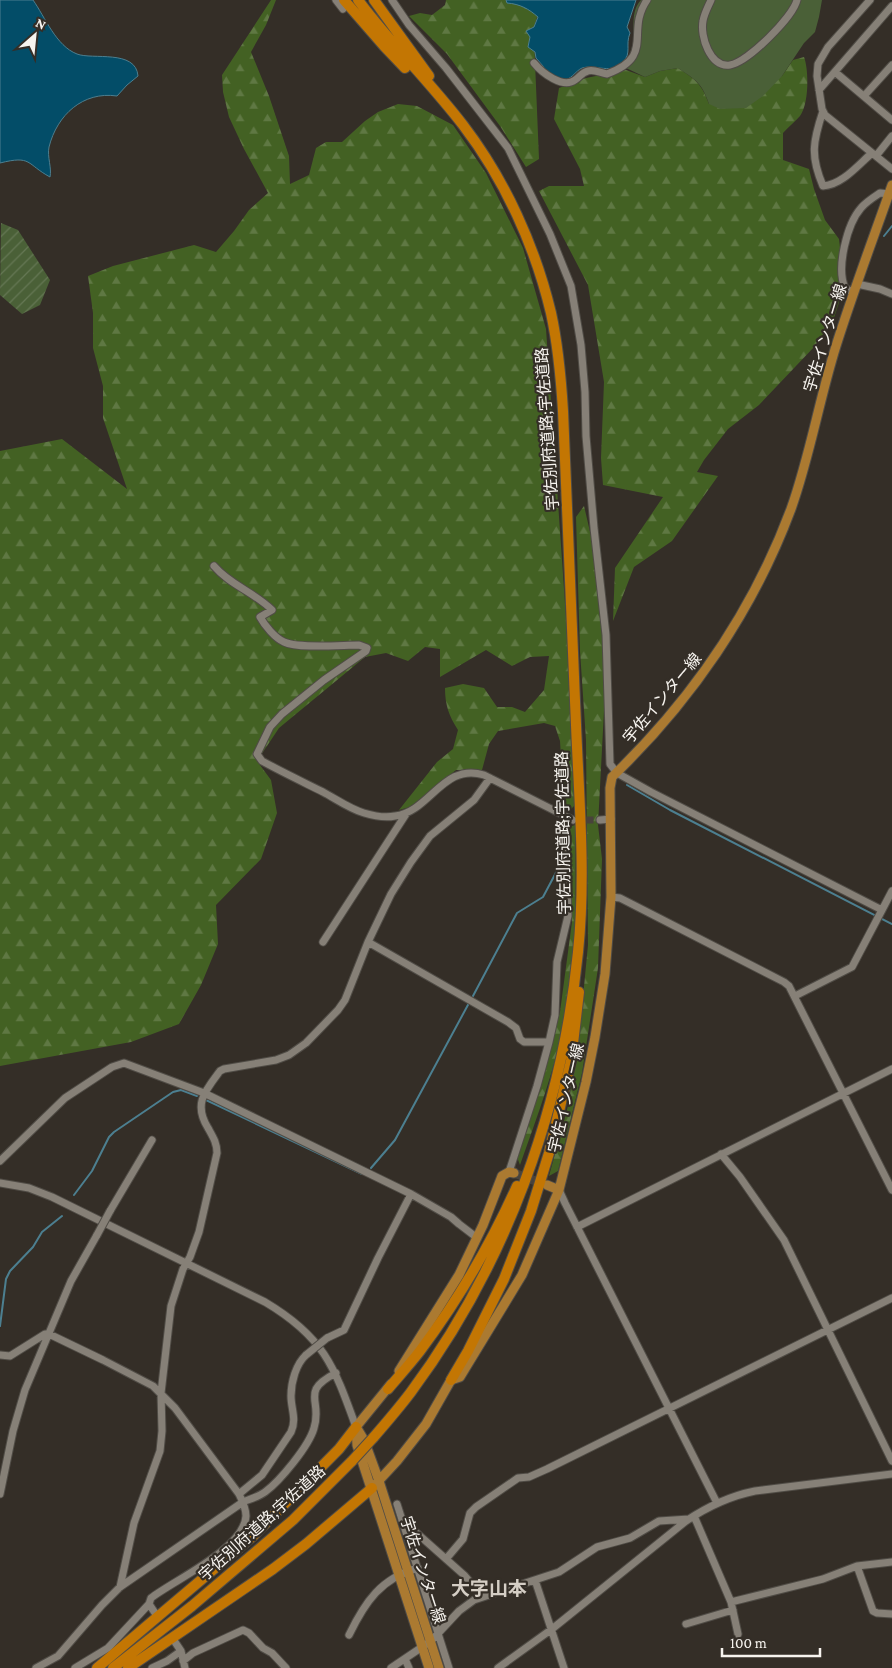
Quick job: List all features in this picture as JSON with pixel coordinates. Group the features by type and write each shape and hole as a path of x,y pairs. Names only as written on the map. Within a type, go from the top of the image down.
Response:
{"highway":[{"name":"宇佐別府道路;宇佐道路","path":"111,1668 192,1606 307,1507 373,1438 411,1392 464,1310 495,1253 531,1166 558,1078 576,974 582,855 563,411 557,347 545,291 527,238 508,196 492,168 462,125 358,0"},
{"path":"374,0 462,125"},
{"path":"343,5 462,125"},
{"path":"452,1380 514,1256 531,1211 549,1153 571,1061 578,1011 583,927 581,904"},
{"path":"388,1389 420,1352 463,1287 498,1228 519,1179 531,1166"},
{"path":"97,1668 253,1536 339,1449 356,1427"},
{"path":"128,1668 306,1544 375,1485"}],"main road":[{"name":"宇佐インター線","path":"375,1485 426,1424 452,1380 460,1376 522,1275 560,1190 595,1037 605,974 611,897 610,788 612,777 669,717 709,666 761,576 781,533 795,495 807,458 830,367 890,190"},
{"path":"356,1427 388,1389 459,1275 502,1176 511,1172"},
{"path":"547,1185 560,1190"},
{"name":"宇佐インター線","path":"356,1427 357,1445 375,1485 404,1573 431,1641 439,1668"},
{"name":"宇佐インター線","path":"404,1573 429,1668"}],"street":[{"path":"336,0 343,5"},
{"path":"392,0 409,25 446,68 508,148 550,234 570,286 581,345 586,436 606,636 610,764 617,773 650,792 882,910"},
{"path":"534,63 547,75 562,82 574,82 586,71 607,74 623,66 632,58 638,48 638,21 647,0"},
{"path":"712,0 702,22 704,39 714,57 725,65 741,61 756,50 791,14 798,0"},
{"path":"870,0 824,51 817,66 822,112 816,132 814,158 823,186 832,184 842,178 874,155 892,136"},
{"path":"819,90 892,4 887,0"},
{"path":"864,96 892,65"},
{"path":"835,72 892,120"},
{"path":"822,112 892,169"},
{"path":"854,293 845,288 842,277 844,249 849,232 862,207 880,193 890,190"},
{"path":"857,284 880,289 892,294"},
{"path":"214,566 221,575 272,610 260,617 264,624 284,642 301,645 359,645 367,648 366,651 324,680 282,714 270,727 257,754 262,760 362,813 386,817 406,814"},
{"path":"324,942 406,814 456,776 478,773 571,819 565,825 568,916 557,962 555,1015 537,1086 511,1172"},
{"path":"120,1587 134,1523 160,1451 162,1431 161,1393 171,1306 183,1270 199,1232 217,1154 216,1143 201,1111 200,1104 204,1093 220,1071 224,1069 276,1060 288,1055 306,1043 338,1010 346,1000 368,942 402,875 422,846 439,827 474,800 490,778"},
{"path":"600,820 611,819"},
{"path":"795,996 852,967 892,890"},
{"path":"611,897 620,898 784,982 795,996 892,1190"},
{"path":"368,942 508,1022 516,1028 520,1039 524,1042 549,1042"},
{"path":"0,1161 65,1098 116,1065 124,1063 204,1093 411,1194 451,1216 476,1237"},
{"path":"578,1227 892,1068"},
{"path":"0,1494 13,1431 26,1390 71,1281 152,1140"},
{"path":"721,1154 780,1233 892,1461"},
{"path":"0,1183 29,1188 52,1197 265,1302 295,1321 320,1347 336,1374 356,1427"},
{"path":"560,1190 717,1503"},
{"path":"239,1494 262,1474 291,1432 294,1425 291,1397 292,1387 299,1365 306,1355 327,1338 344,1330 411,1194"},
{"path":"446,1559 463,1539 472,1510 515,1480 541,1472 892,1298"},
{"path":"0,1355 10,1356 45,1334 49,1334 153,1386 175,1408 243,1502 246,1516 236,1537 214,1557 151,1598 149,1604 108,1648 75,1668"},
{"path":"36,1668 58,1656 120,1587 243,1502 262,1494 271,1487 306,1445 311,1436 316,1419 314,1397 316,1388 322,1381 336,1374"},
{"path":"498,1668 552,1629 692,1517 717,1503 755,1491 892,1474"},
{"path":"397,1504 449,1668"},
{"path":"390,1668 405,1660 431,1641 467,1604 482,1596 559,1572 602,1545 633,1537 656,1522 692,1517"},
{"path":"692,1517 730,1602 738,1634"},
{"path":"402,1520 446,1559 482,1596"},
{"path":"730,1602 823,1579 857,1566 892,1562"},
{"path":"857,1566 873,1610 877,1613 892,1614"},
{"path":"349,1635 371,1597 384,1584 418,1568"},
{"path":"535,1580 564,1668"},
{"path":"149,1604 155,1612"},
{"path":"686,1624 733,1610"},
{"path":"184,1664 193,1653 243,1630 249,1633 263,1648 272,1652 286,1668"},
{"path":"175,1642 181,1651 184,1664"},
{"path":"152,1668 167,1662 181,1651"},
{"path":"405,1660 409,1668"}],"green space":[{"path":"271,0 276,0 266,25 251,52 269,96 289,156 290,184 309,175 316,148 326,142 342,142 378,112 398,104 417,106 453,125 486,173 523,248 546,329 566,618 574,770 574,806 569,811 564,804 560,741 555,726 544,723 498,731 489,744 482,770 456,770 410,807 399,810 437,762 453,749 458,730 448,710 445,688 463,684 484,688 497,707 512,707 525,712 544,690 549,656 530,657 512,666 486,650 440,677 440,649 425,647 408,661 386,653 365,657 279,728 257,761 271,780 277,813 261,859 216,905 218,944 201,985 179,1024 131,1042 0,1066 0,451 62,439 127,489 103,418 103,386 93,348 93,313 88,276 113,266 194,245 216,252 249,210 268,193 229,117 223,92 222,75"},
{"path":"446,0 509,0 538,14 534,27 527,31 534,38 539,159 526,167 500,126 447,54 409,16 420,13 432,15 445,5"},
{"path":"641,0 822,0 815,32 804,43 782,76 763,96 746,108 720,109 709,104 704,91 698,83 678,68 660,71 645,77 626,68 632,49 635,10"},
{"path":"804,57 806,63 807,95 800,116 783,133 783,160 809,169 825,220 839,239 842,264 841,296 834,318 815,346 759,405 728,429 704,460 697,472 718,476 672,541 634,567 613,621 615,568 663,497 603,485 601,458 604,382 588,285 539,191 549,186 584,186 580,169 554,119 559,88 586,78 626,70 645,77 660,71 678,68 689,75 704,91 709,104 782,76 793,60"},
{"path":"1,223 18,230 50,280 40,305 22,314 0,295"},
{"path":"584,506 604,592 605,692 598,825 602,859 598,968 582,1073 558,1171 549,1176 568,1106 579,1039 588,945 586,740 580,651 576,517"},
{"path":"575,825 575,922 569,995 556,1056 520,1165 517,1157 539,1089 560,1012 572,922 568,850 569,827"}],"water":[{"path":"0,0 33,0 63,45 84,56 112,57 130,62 138,76 117,96 93,97 73,108 65,115 53,135 49,147 50,177 24,160 0,163"},
{"path":"506,0 636,0 627,27 630,33 626,59 614,68 587,67 580,69 568,79 558,79 545,71 536,58 535,52 528,47 530,37 526,31 534,27 538,17 524,7 507,3"}],"waterway":[{"path":"884,236 892,226"},
{"path":"560,784 562,808"},
{"path":"627,785 670,810 892,924"},
{"path":"473,996 517,913 543,897 560,865 559,824"},
{"path":"371,1168 395,1140 469,1003"},
{"path":"74,1195 92,1171 109,1137 114,1132 173,1092 181,1090 197,1096"},
{"path":"206,1100 362,1174"},
{"path":"0,1326 6,1279 10,1271 33,1247 42,1232 62,1216"}],"tunnel":[{"path":"576,820 600,820"},
{"path":"514,1173 546,1185"}],"district":[{"name":"大字山本","path":"489,1588"}]}
